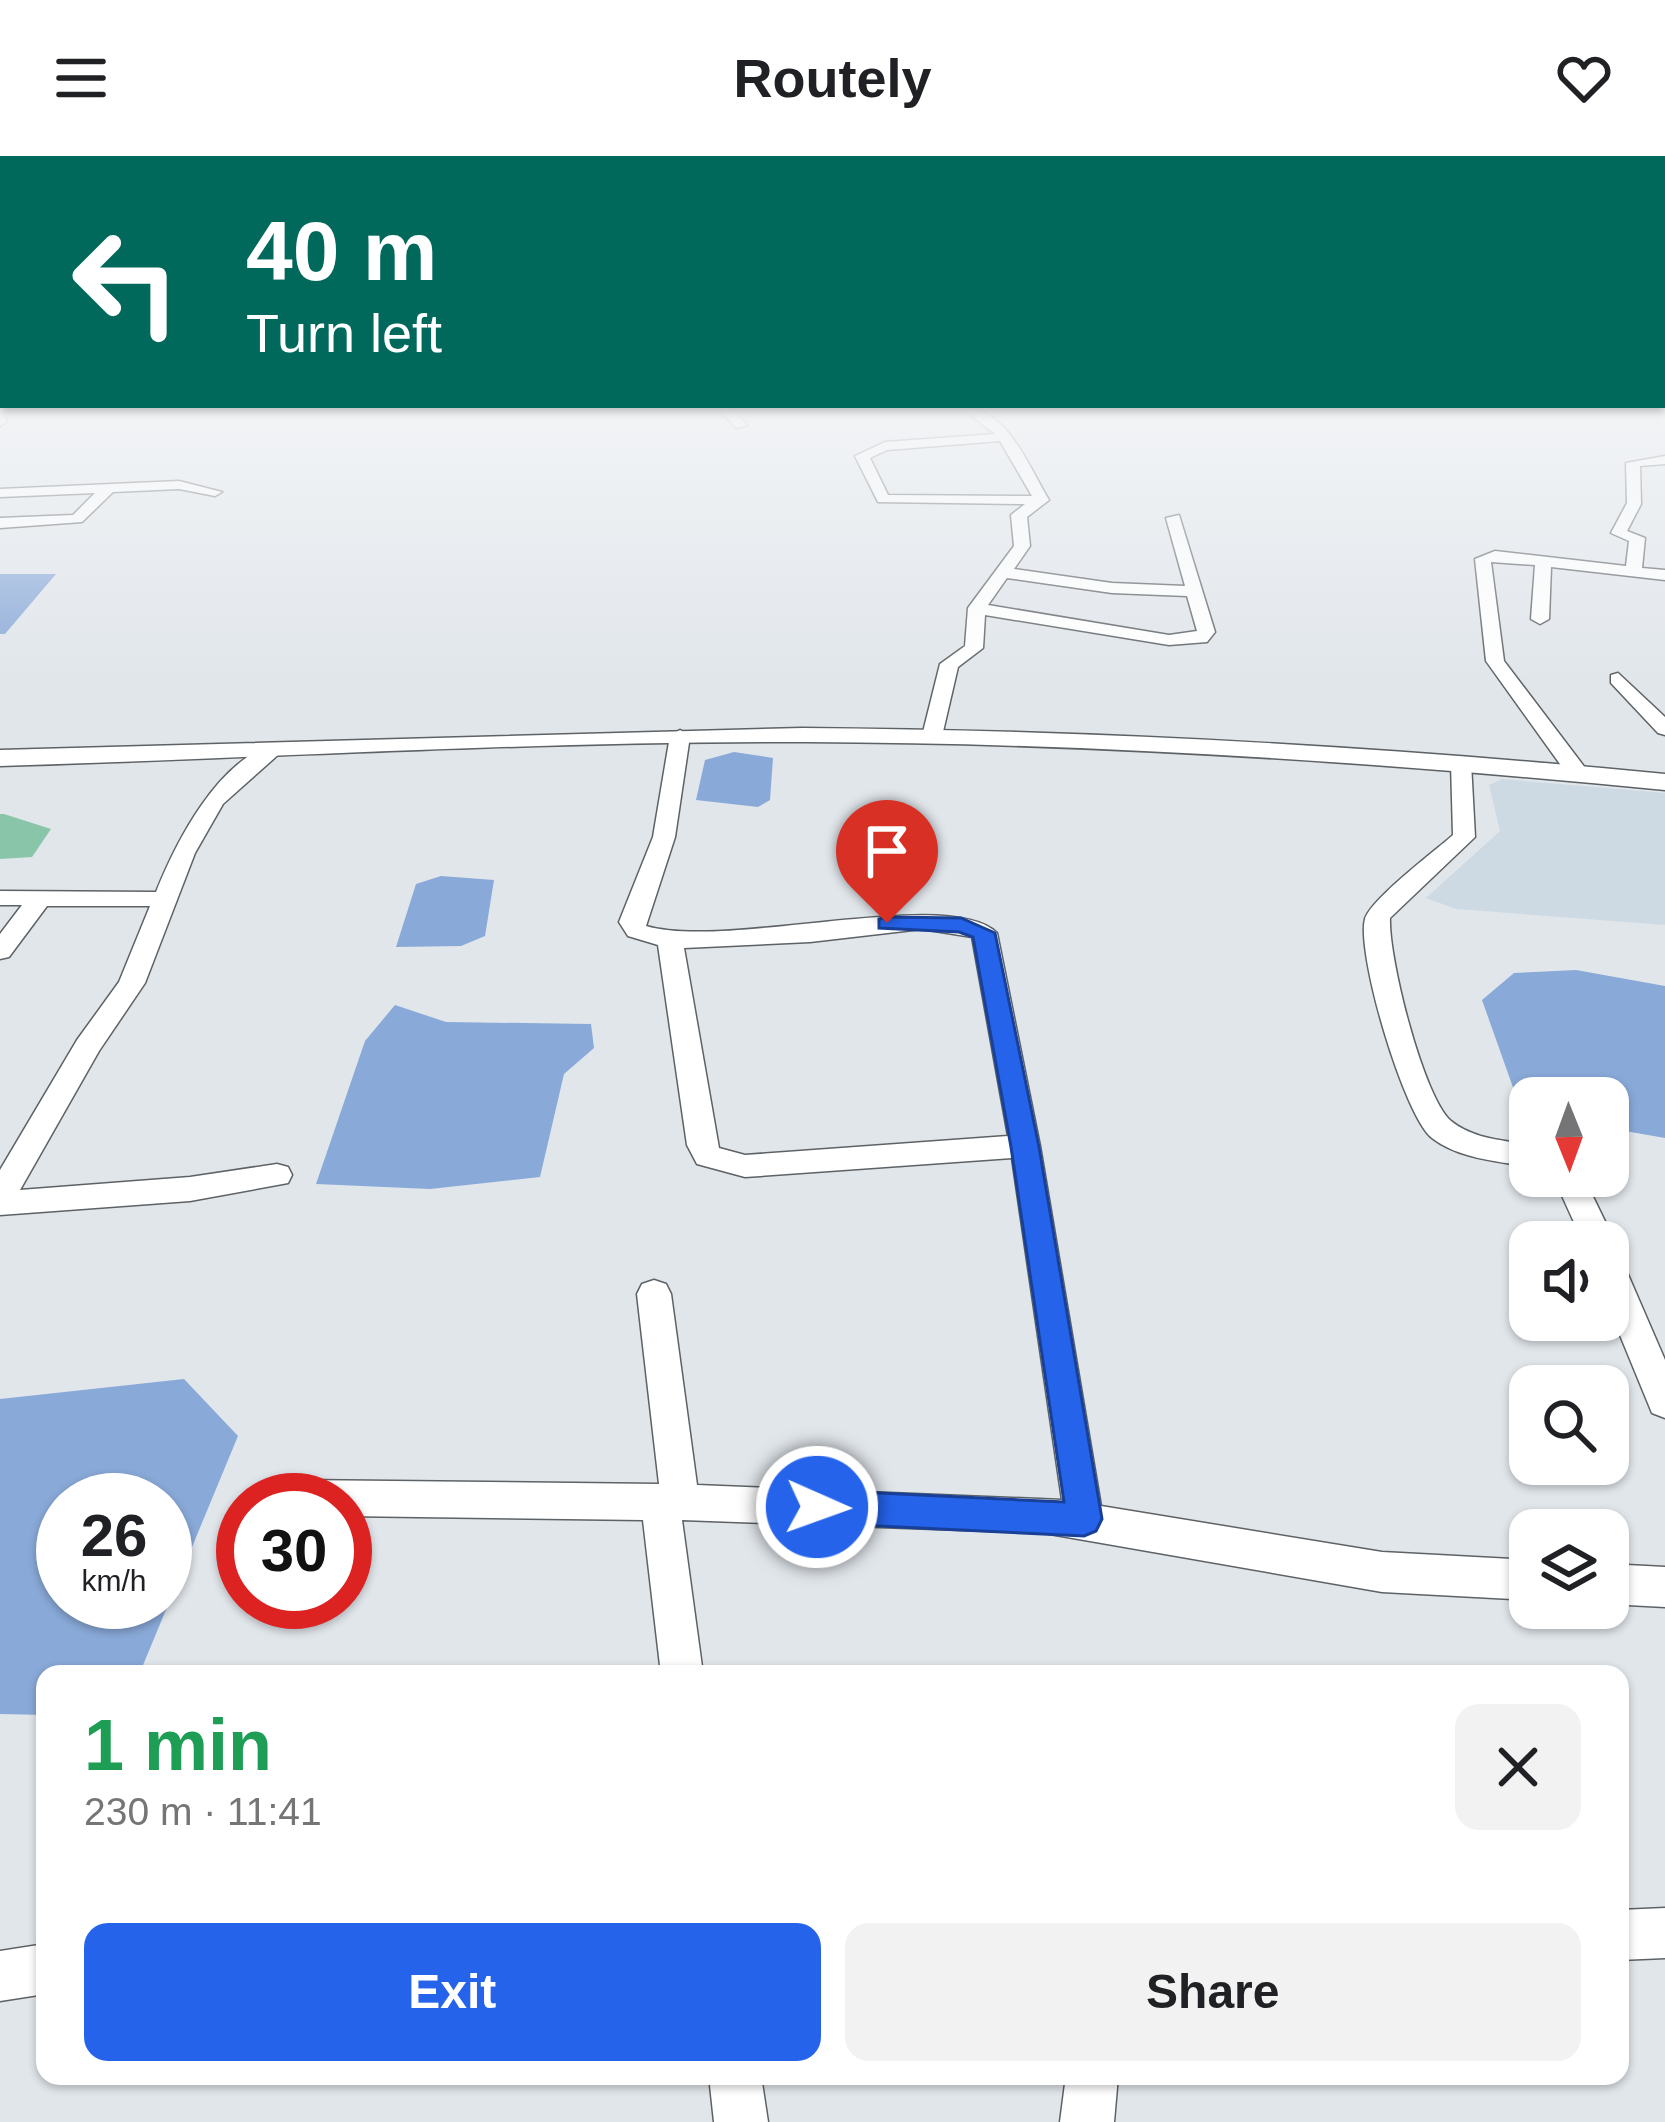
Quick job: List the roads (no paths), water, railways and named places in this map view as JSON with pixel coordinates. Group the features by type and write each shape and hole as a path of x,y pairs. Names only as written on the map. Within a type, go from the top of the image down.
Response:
{"street":[{"path":"0,524 77,519 97,500"},
{"path":"1002,500 1042,500"},
{"path":"932,736 949,664 974,648 977,608 1022,546 1019,515 1042,500"},
{"path":"1634,571 1644,539 1619,533 1635,500"},
{"path":"977,608 1187,641 1206,632 1174,518"},
{"path":"1578,772 1492,650 1483,559 1665,575"},
{"path":"1540,619 1544,561"},
{"path":"1000,572 1112,588 1193,591"},
{"path":"1618,679 1665,729"},
{"path":"0,758 680,736 932,736 1112,740 1665,782"},
{"path":"680,736 664,837 632,912 637,931 670,941 818,934 859,925 975,928 984,933 1025,1147 1084,1519"},
{"path":"0,1200 87,1047 132,983 182,853 214,800 272,750"},
{"path":"1462,763 1464,837 1378,916 1376,941 1411,1070 1433,1121 1472,1144 1509,1152"},
{"path":"0,898 164,899"},
{"path":"0,951 40,898"},
{"path":"670,941 702,1145 708,1156 745,1166 1025,1147"},
{"path":"0,1200 190,1189 277,1175"},
{"path":"654,1294 681,1665"},
{"path":"1629,1315 1665,1402"},
{"path":"372,1499 670,1502 1084,1519 1319,1563 1509,1578"},
{"path":"1629,1585 1665,1587"},
{"path":"1629,1935 1665,1933"},
{"path":"0,1976 36,1970"},
{"path":"736,2085 741,2122"},
{"path":"1087,2122 1091,2085"}],"water":[{"path":"0,574 56,574 5,634 0,634"},
{"path":"734,752 773,758 770,800 758,807 696,800 705,760"},
{"path":"441,876 494,880 485,936 461,946 396,947 416,884"},
{"path":"1576,970 1665,986 1665,1138 1629,1132 1629,1077 1509,1077 1482,1000 1514,973"},
{"path":"395,1005 446,1022 591,1024 594,1048 564,1074 540,1177 430,1189 316,1184 365,1041"},
{"path":"184,1379 238,1436 223,1473 216,1473 216,1489 192,1547 192,1473 36,1473 36,1629 158,1629 143,1665 36,1665 36,1715 0,1714 0,1399"}]}
